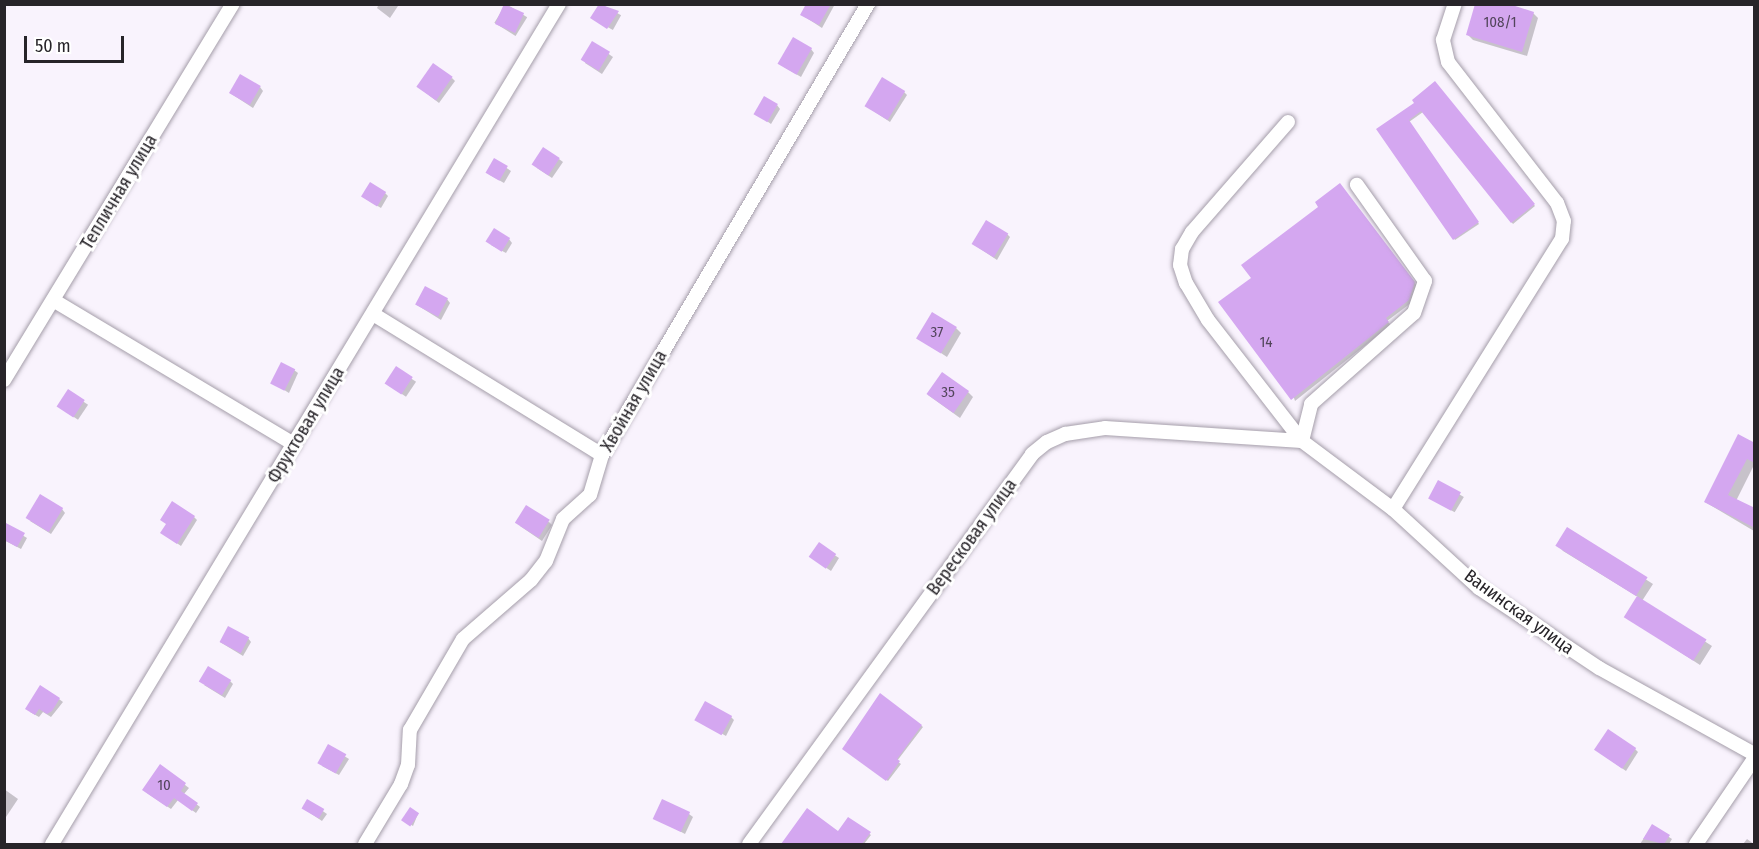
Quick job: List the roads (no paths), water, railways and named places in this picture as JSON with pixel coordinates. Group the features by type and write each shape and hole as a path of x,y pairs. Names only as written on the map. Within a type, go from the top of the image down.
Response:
{"street":[{"name":"Тепличная улица","path":"4,380 233,4"},
{"name":"Фруктовая улица","path":"52,844 559,4"},
{"name":"Хвойная улица","path":"365,844 401,784 408,765 410,730 463,639 546,561 558,527 590,495 602,455 868,4"},
{"path":"1394,509 1562,239 1564,221 1543,184 1448,62 1443,40 1455,4"},
{"name":"Ванинская улица","path":"1288,122 1192,232 1182,249 1180,265 1208,320 1302,441 1394,509 1479,588 1599,668 1755,754"},
{"path":"1302,441 1311,404 1414,313 1425,281 1357,185"},
{"path":"53,300 294,444"},
{"path":"373,314 602,455"},
{"name":"Вересковая улица","path":"749,844 1032,454 1047,442 1065,434 1105,428 1302,441"},
{"path":"1696,844 1755,759"}]}
